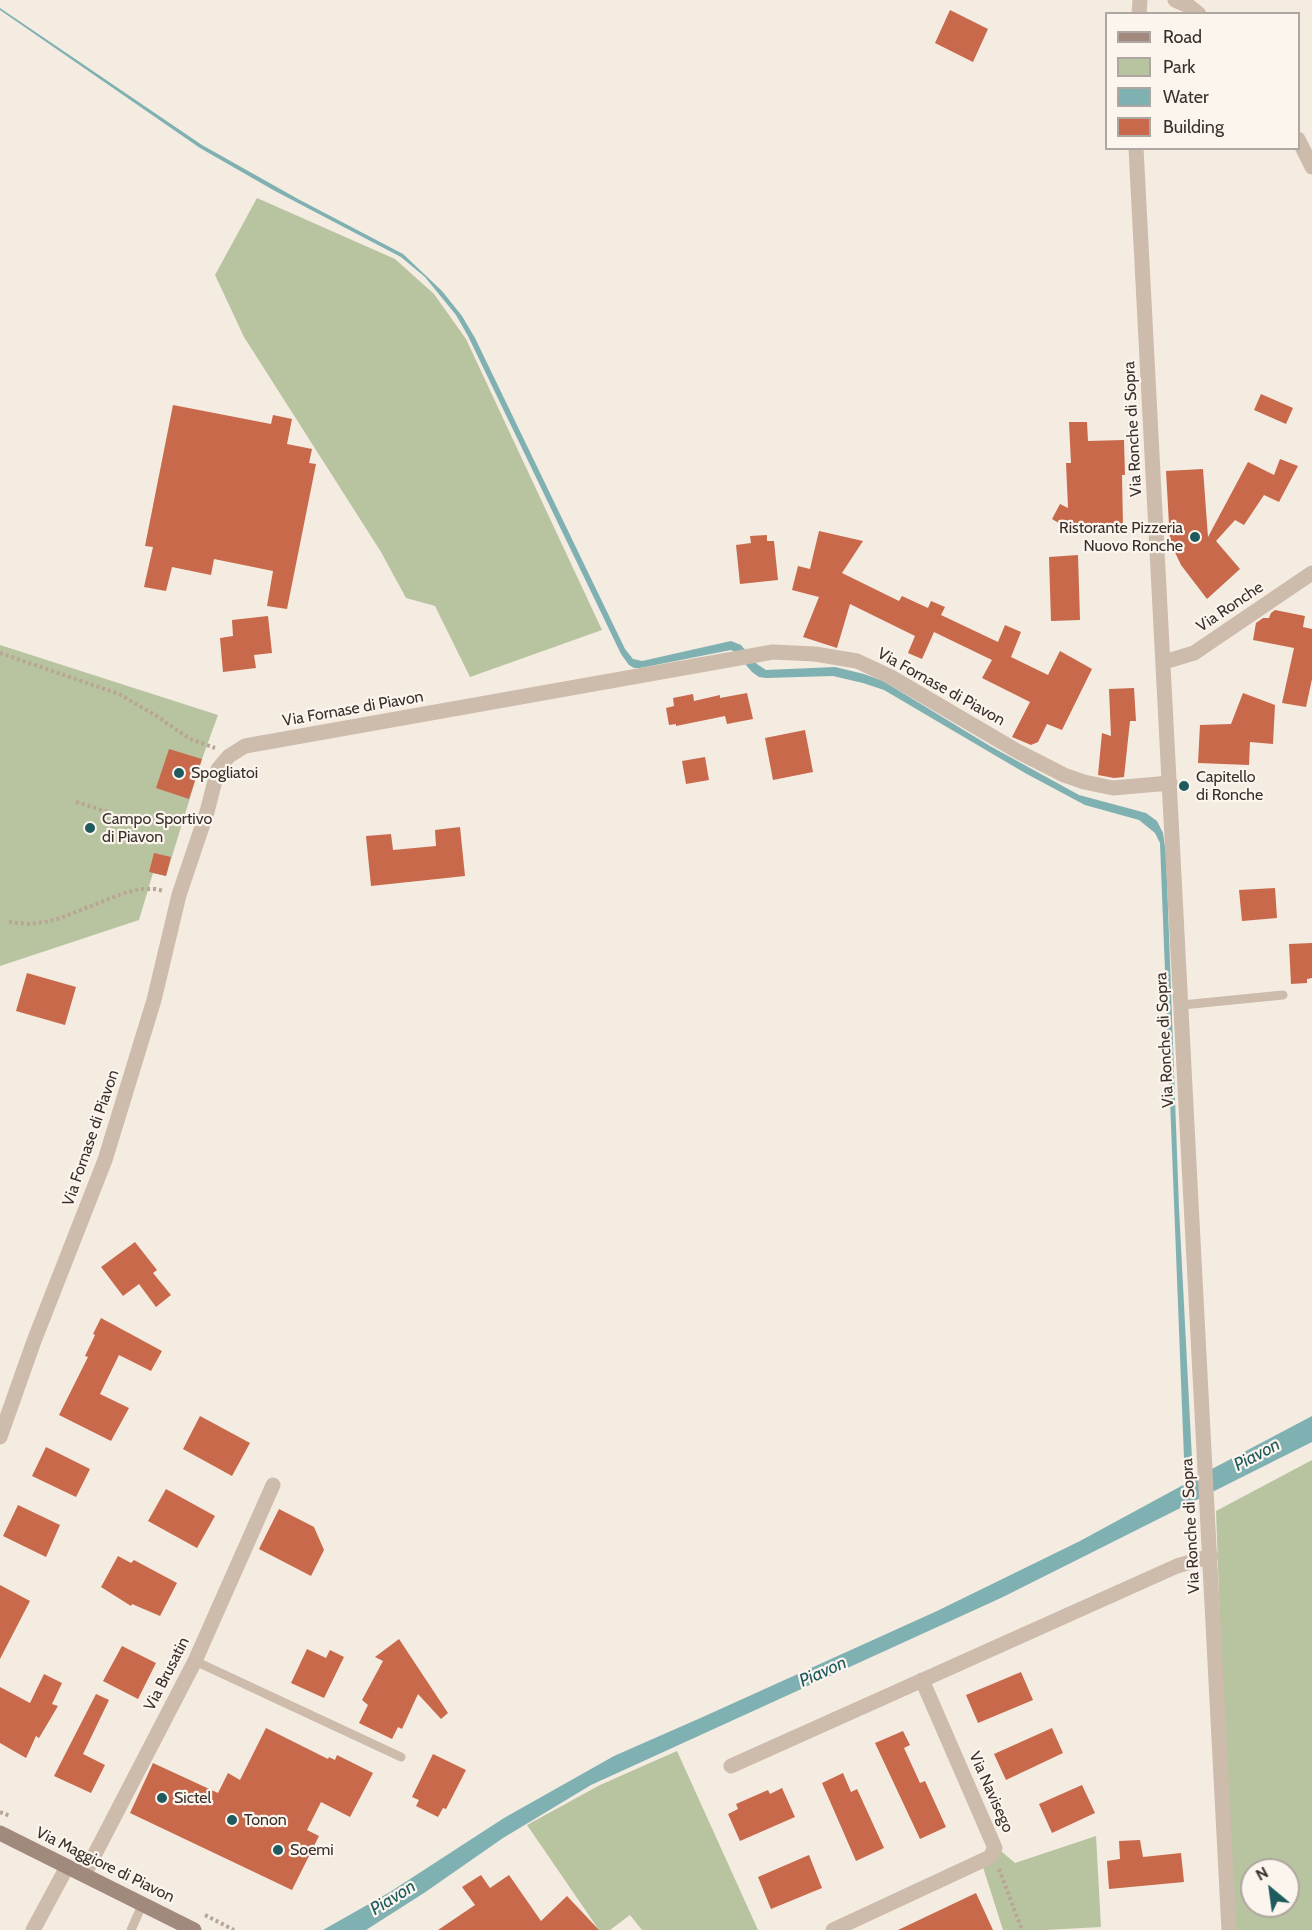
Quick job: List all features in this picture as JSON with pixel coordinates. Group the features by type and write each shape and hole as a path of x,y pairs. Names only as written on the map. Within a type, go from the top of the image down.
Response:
{"main road":[{"name":"Via Maggiore di Piavon","path":"0,1833 195,1930"}],"street":[{"path":"1175,0 1196,12"},
{"path":"1300,141 1312,167"},
{"name":"Via Ronche di Sopra","path":"1136,150 1229,1930"},
{"name":"Via Ronche","path":"1164,662 1194,652 1312,573"},
{"name":"Via Fornase di Piavon","path":"0,1437 34,1341 105,1160 154,1000 179,895 207,812 218,769 224,760 245,746 774,652 815,654 856,661 891,677 1017,751 1064,775 1084,782 1113,788 1170,783"},
{"name":"Via Brusatin","path":"84,1875 195,1661 273,1485"},
{"path":"731,1766 1177,1566 1211,1556"},
{"name":"Via Navisego","path":"833,1930 993,1854 995,1846 922,1680"},
{"path":"33,1930 67,1867"}],"lane":[{"path":"1182,1005 1283,995"},
{"path":"195,1661 401,1757"},
{"path":"131,1930 143,1903"}],"path":[{"path":"0,653 129,699 190,739 213,746 220,751 224,760"},
{"path":"76,802 108,812"},
{"path":"9,922 28,924 58,919 124,893 141,889 155,889 179,895"},
{"path":"993,1854 1022,1930"}],"green space":[{"path":"257,198 395,259 434,294 466,339 602,630 470,677 435,606 406,598 381,552 244,337 215,275"},
{"name":"Campo Sportivo di Piavon","path":"0,645 218,715 166,876 153,873 139,920 0,966"},
{"path":"1312,1460 1312,1930 1231,1930 1216,1511"},
{"path":"677,1751 758,1930 642,1930 630,1915 610,1930 599,1930 527,1825 600,1785"},
{"path":"1096,1836 1101,1927 1003,1930 981,1861 995,1846 1015,1863"}],"water":[{"name":"Piavon","path":"0,8 202,145 403,254 442,291 462,316 475,338 625,649 633,659 642,661 731,641 741,645 757,664 766,670 835,667 864,674 883,681 990,746 1079,795 1146,813 1157,821 1163,833 1166,854 1179,1208 1193,1479 1312,1416 1312,1442 1003,1597 591,1785 503,1838 366,1930 323,1930 390,1892 504,1818 614,1756 937,1611 1080,1541 1185,1484 1160,843 1155,833 1139,820 1085,805 1025,773 884,690 833,676 759,677 731,650 640,668 629,665 621,654 468,336 456,315 425,277 401,257 275,191 200,148"}],"building":[{"path":"950,10 988,29 973,62 935,43"},
{"path":"1261,394 1293,408 1286,424 1254,410"},
{"path":"173,405 271,424 273,415 292,419 287,444 312,449 309,463 316,464 287,609 267,606 273,571 214,559 211,575 172,567 166,591 144,587 153,547 145,546"},
{"path":"1069,422 1087,422 1088,441 1124,440 1123,527 1069,529 1052,519 1060,504 1068,508 1066,463 1071,463"},
{"name":"Ristorante Pizzeria Nuovo Ronche","path":"1280,459 1298,466 1279,502 1264,495 1244,525 1235,520 1216,541 1240,569 1207,599 1181,565 1170,542 1166,471 1203,469 1208,537 1248,462 1274,475"},
{"path":"819,531 863,541 842,573 899,601 902,596 928,608 931,601 945,607 941,615 998,642 1005,625 1021,632 1011,657 1048,675 1060,651 1092,669 1062,730 1047,724 1038,742 1031,745 1012,737 1030,702 982,678 992,660 934,632 922,659 908,653 915,636 850,604 837,648 803,637 819,597 792,590 798,566 810,569"},
{"path":"767,535 767,541 774,541 778,580 740,584 736,545 751,543 750,536"},
{"path":"1078,555 1080,620 1051,621 1049,557"},
{"path":"1275,610 1305,616 1303,627 1312,629 1312,679 1306,707 1282,703 1294,648 1253,640 1256,623 1263,618 1269,618"},
{"path":"268,616 272,653 254,655 256,668 223,672 220,638 233,636 232,620"},
{"path":"1134,688 1136,721 1130,721 1124,777 1098,775 1102,733 1111,736 1109,689"},
{"path":"747,693 753,719 727,724 725,716 676,726 676,724 669,725 666,708 674,706 673,698 693,694 694,701 720,695 720,698"},
{"path":"1243,693 1275,705 1273,744 1250,742 1249,765 1198,763 1200,725 1231,724"},
{"path":"805,730 813,772 773,780 765,738"},
{"name":"Spogliatoi","path":"169,749 202,759 189,799 156,788"},
{"path":"705,757 709,780 686,784 682,761"},
{"path":"460,827 465,876 371,886 366,836 391,834 393,850 436,846 435,830"},
{"path":"154,853 171,857 166,876 149,872"},
{"path":"1275,888 1277,918 1242,921 1239,890"},
{"path":"1312,943 1312,978 1307,979 1307,983 1291,984 1289,944"},
{"path":"27,973 76,987 65,1025 16,1011"},
{"path":"135,1242 157,1270 153,1273 171,1295 156,1307 139,1284 123,1296 101,1267"},
{"path":"101,1318 162,1351 151,1371 119,1355 100,1394 129,1408 111,1441 59,1415 88,1357 85,1356"},
{"path":"200,1416 250,1443 232,1476 183,1449"},
{"path":"46,1447 90,1469 76,1497 32,1476"},
{"path":"166,1489 215,1516 197,1548 148,1521"},
{"path":"18,1505 60,1525 46,1557 3,1536"},
{"path":"279,1509 314,1527 324,1550 311,1576 259,1549"},
{"path":"118,1556 131,1563 134,1560 177,1583 160,1616 132,1604 131,1606 101,1587"},
{"path":"0,1585 30,1601 0,1659"},
{"path":"399,1639 448,1713 441,1719 418,1694 402,1729 398,1727 392,1739 359,1723 368,1705 362,1700 383,1661 375,1657"},
{"path":"122,1646 156,1663 138,1699 103,1681"},
{"path":"307,1649 326,1658 330,1650 344,1657 324,1698 291,1683"},
{"path":"1021,1672 1033,1700 978,1723 966,1695"},
{"path":"44,1674 62,1683 52,1704 58,1706 39,1738 36,1736 26,1758 0,1743 0,1687 30,1703"},
{"path":"96,1694 109,1700 83,1754 105,1765 91,1793 54,1776"},
{"path":"266,1728 328,1759 329,1757 335,1760 337,1755 373,1773 350,1817 321,1802 307,1830 319,1836 292,1890 130,1813 153,1763 218,1793 228,1773 240,1780"},
{"path":"1052,1728 1063,1753 1006,1780 994,1754"},
{"path":"903,1731 910,1745 904,1748 920,1783 925,1781 946,1827 920,1839 875,1743"},
{"path":"433,1754 466,1770 446,1809 443,1808 438,1817 416,1806 419,1800 412,1797"},
{"path":"843,1773 851,1792 857,1789 884,1848 856,1861 822,1783"},
{"path":"1082,1785 1095,1813 1052,1833 1039,1804"},
{"path":"782,1788 795,1817 740,1841 728,1814 738,1809 736,1804 768,1790 770,1794"},
{"path":"1140,1840 1143,1857 1181,1853 1184,1882 1109,1889 1107,1861 1120,1859 1119,1841"},
{"path":"809,1855 822,1888 771,1909 758,1877"},
{"path":"481,1875 490,1888 509,1875 541,1921 567,1896 599,1930 438,1930 475,1905 462,1887"},
{"path":"976,1893 993,1930 898,1930"}],"place":[{"name":"Ristorante Pizzeria Nuovo Ronche","path":"1195,537"},
{"name":"Spogliatoi","path":"179,773"},
{"name":"Capitello di Ronche","path":"1184,786"},
{"name":"Campo Sportivo di Piavon","path":"90,828"},
{"name":"Sictel","path":"162,1798"},
{"name":"Tonon","path":"232,1820"},
{"name":"Soemi","path":"278,1850"}]}
